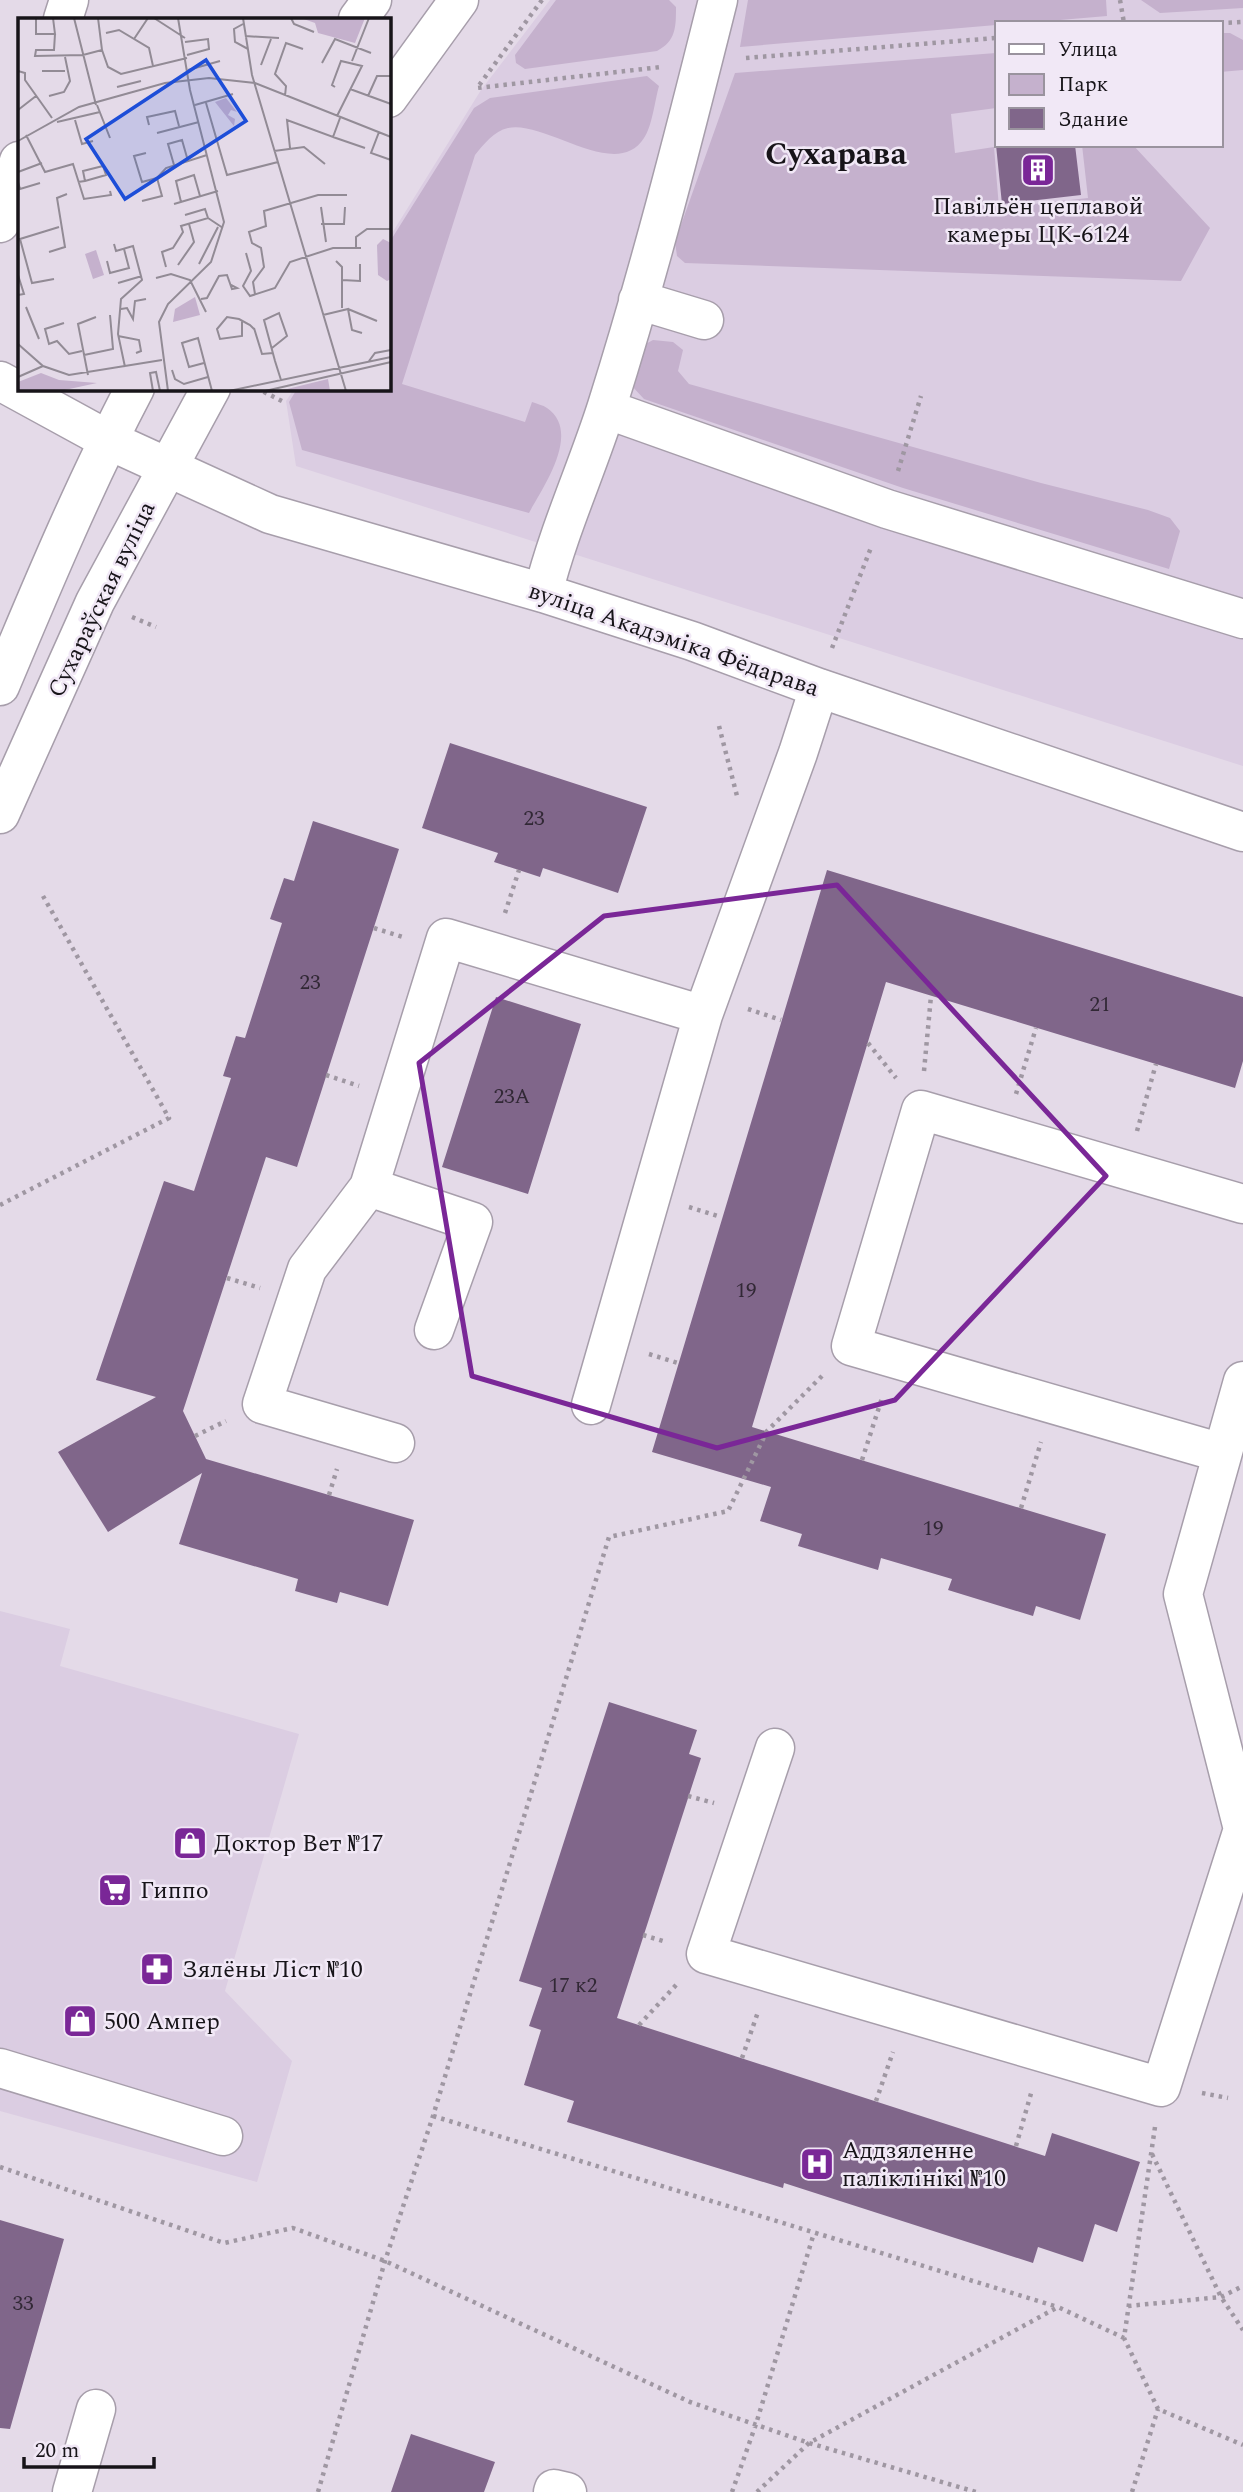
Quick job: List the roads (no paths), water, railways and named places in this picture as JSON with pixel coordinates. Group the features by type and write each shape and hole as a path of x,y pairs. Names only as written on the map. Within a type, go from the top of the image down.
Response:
{"street":[{"path":"63,18 69,0"},
{"path":"359,18 372,0"},
{"path":"390,95 459,0"},
{"path":"543,593 552,555 606,409 718,0"},
{"path":"0,223 18,164"},
{"path":"638,300 704,320"},
{"name":"вуліца Акадэміка Фёдарава","path":"0,381 108,440 270,514 543,593 692,640 819,688 1243,832"},
{"path":"0,686 43,583 108,440 134,390"},
{"name":"Сухараўская вуліца","path":"0,814 95,602 210,390"},
{"path":"606,409 887,509 1243,619"},
{"path":"591,1405 703,1015 819,688"},
{"path":"395,1443 262,1404 307,1269 369,1187 446,937 703,1015"},
{"path":"1222,1453 851,1346 921,1110 1243,1204"},
{"path":"369,1187 472,1222 434,1330"},
{"path":"775,1748 706,1954 1161,2087 1243,1830 1183,1594 1243,1381"},
{"path":"0,2068 223,2136"},
{"path":"72,2492 96,2409"},
{"path":"553,2492 554,2489 567,2492"}],"place":[{"name":"Павільён цеплавой камеры ЦК-6124","path":"1038,170"},
{"name":"Доктор Вет №17","path":"190,1843"},
{"name":"Гиппо","path":"115,1890"},
{"name":"Зялёны Ліст №10","path":"157,1969"},
{"name":"500 Ампер","path":"80,2021"},
{"name":"Аддзяленне паліклінікі №10","path":"817,2164"}],"district":[{"name":"Сухарава","path":"836,153"}]}
